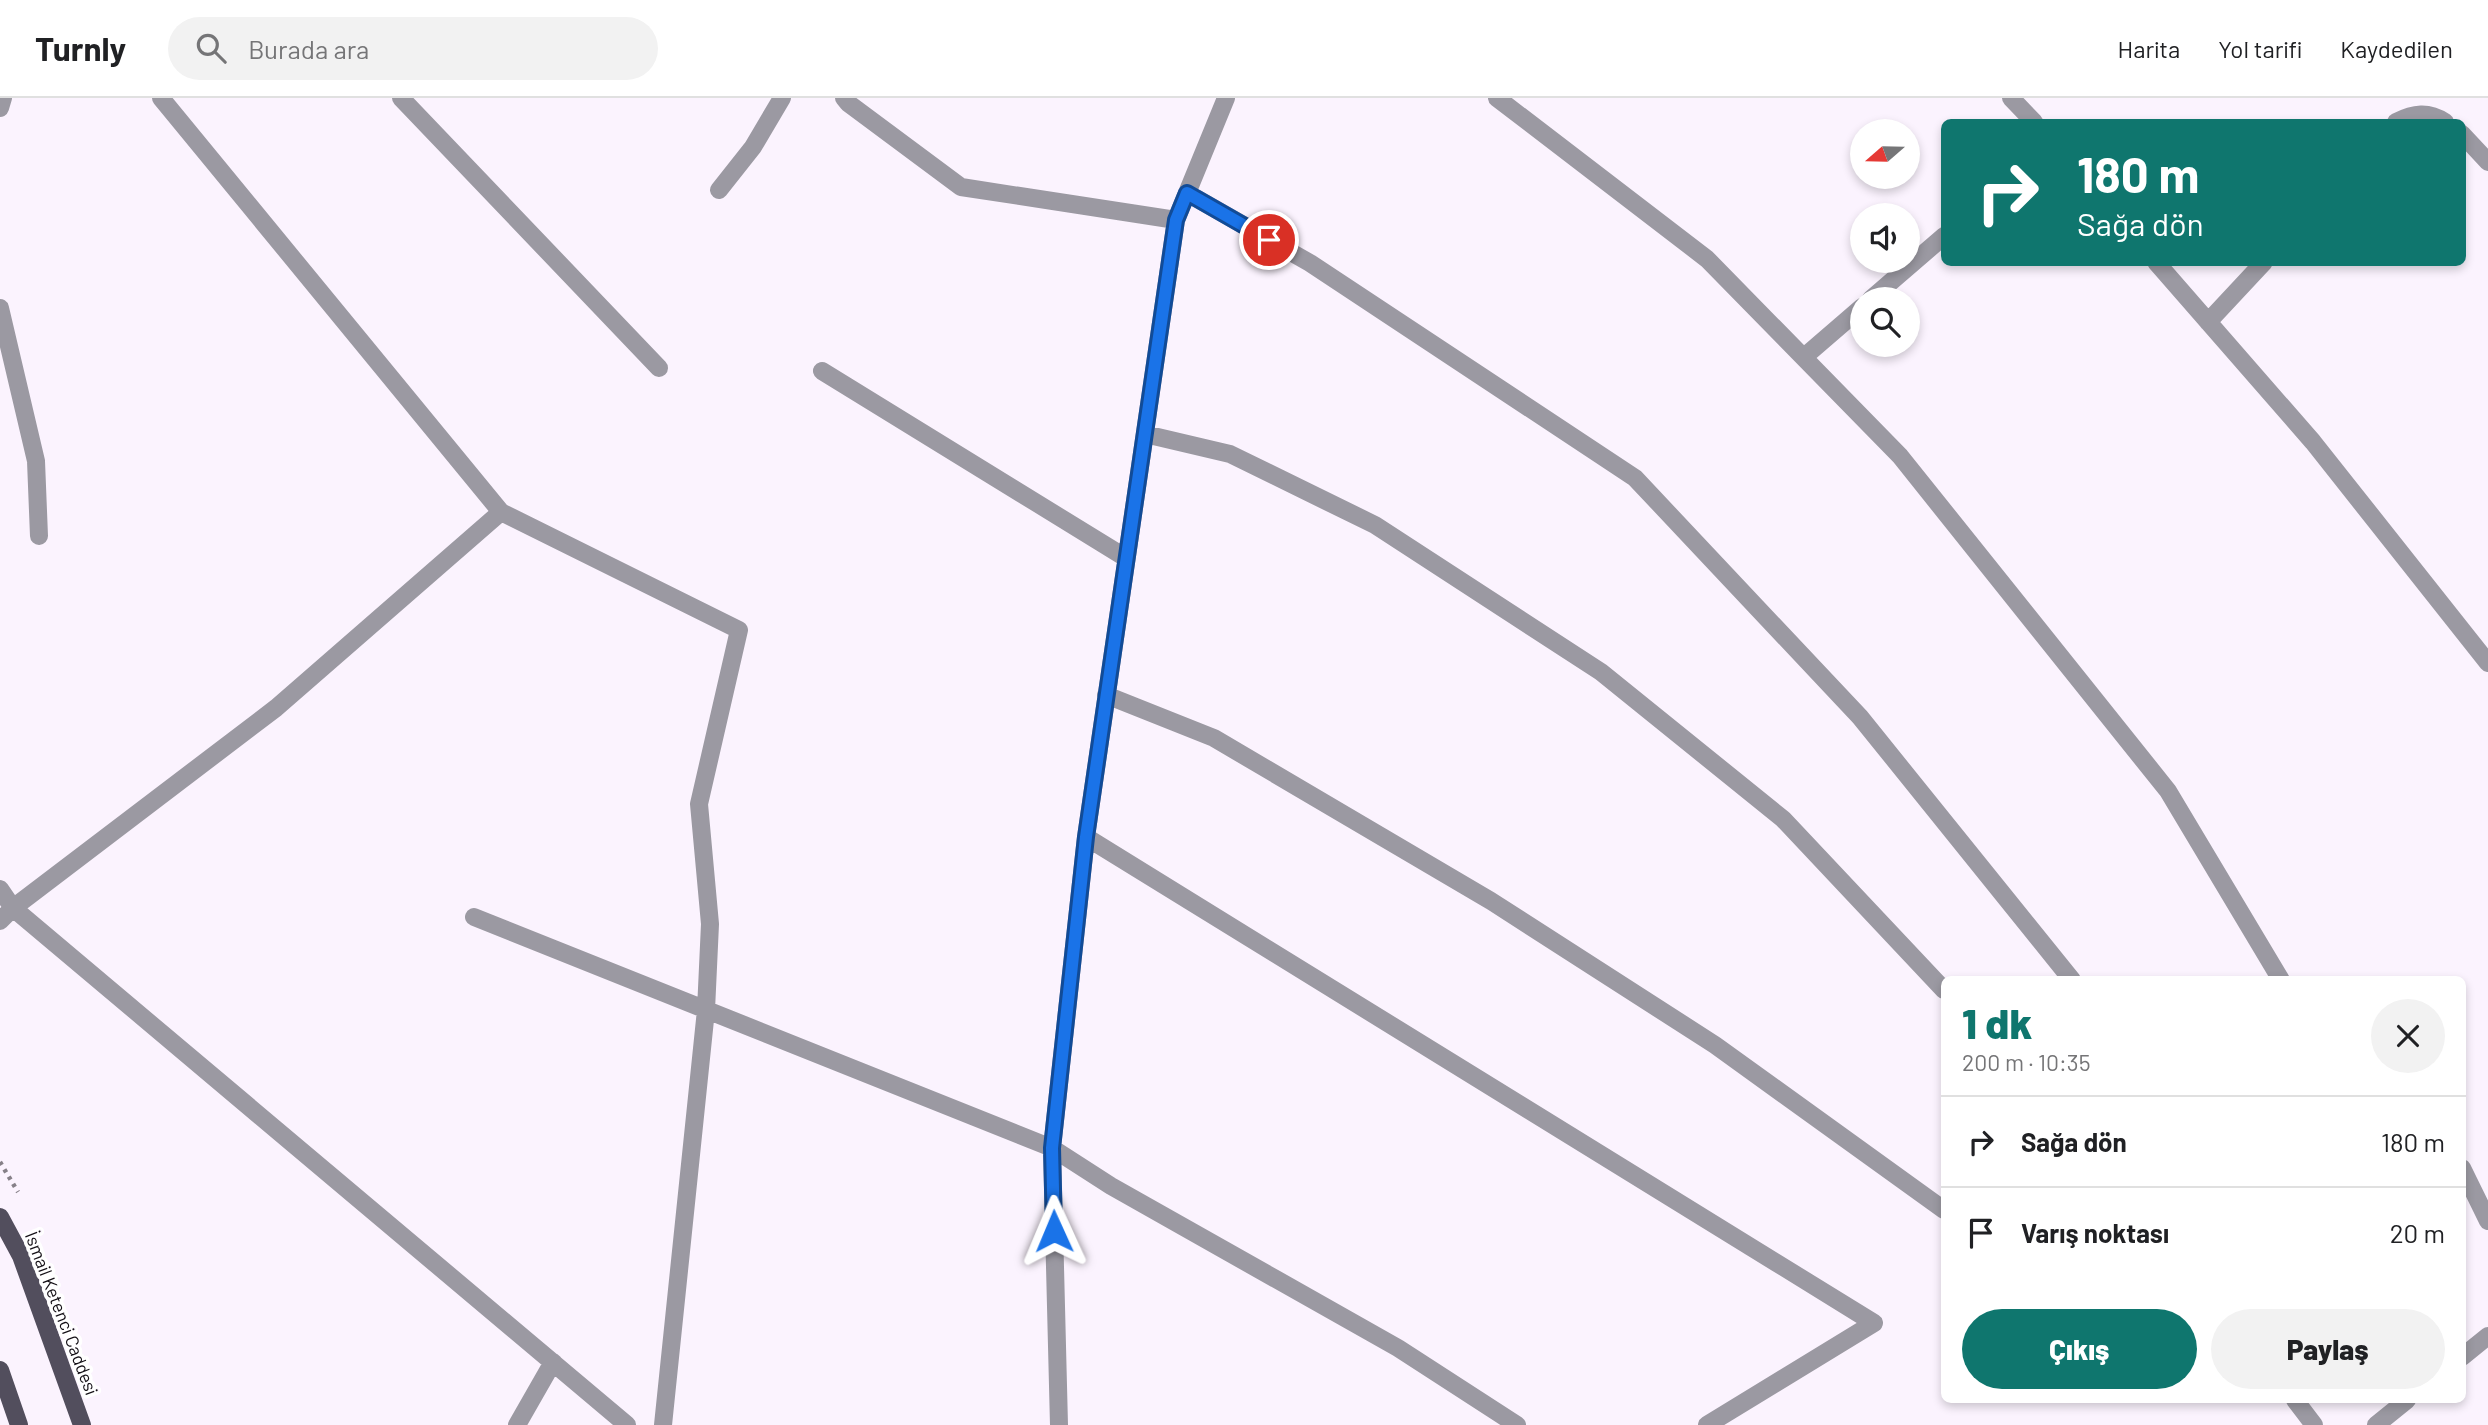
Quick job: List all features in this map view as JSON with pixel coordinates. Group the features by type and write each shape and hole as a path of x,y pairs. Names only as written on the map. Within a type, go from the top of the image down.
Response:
{"main road":[{"name":"İsmail Ketenci Caddesi","path":"0,1217 20,1256 82,1425"},
{"path":"0,1370 19,1425"}],"street":[{"path":"0,108 4,98"},
{"path":"160,98 501,512 740,630 699,804 710,924 706,1010 663,1425"},
{"path":"401,98 659,368"},
{"path":"719,190 753,147 782,98"},
{"path":"844,98 961,187 1176,220"},
{"path":"1059,1425 1052,1148 1086,837 1176,220 1226,98"},
{"path":"1497,98 1707,259 1900,456 2168,791 2279,976"},
{"path":"2011,98 2031,119"},
{"path":"2402,119 2413,114 2434,115 2440,119"},
{"path":"2466,138 2488,162"},
{"path":"1187,193 1310,264 1635,478 1860,717 2069,976"},
{"path":"1885,287 1941,239"},
{"path":"2160,266 2313,442 2488,663"},
{"path":"2208,322 2260,266"},
{"path":"0,308 36,461 39,536"},
{"path":"1804,357 1850,317"},
{"path":"822,371 1126,558"},
{"path":"1145,434 1230,454 1376,525 1601,672 1783,819 1941,987"},
{"path":"0,921 13,908 276,708 501,512"},
{"path":"1107,695 1213,738 1491,901 1715,1045 1941,1208"},
{"path":"1086,837 1874,1323 1707,1425"},
{"path":"0,888 13,908 628,1425"},
{"path":"474,917 1052,1148 1111,1186 1398,1348 1517,1425"},
{"path":"2466,1176 2488,1221"},
{"path":"2466,1354 2488,1336"},
{"path":"517,1425 553,1362"},
{"path":"2297,1403 2314,1425"},
{"path":"2376,1425 2403,1403"}],"route":[{"path":"1054,1231 1052,1148 1086,837 1176,220 1187,193 1269,240"}]}
